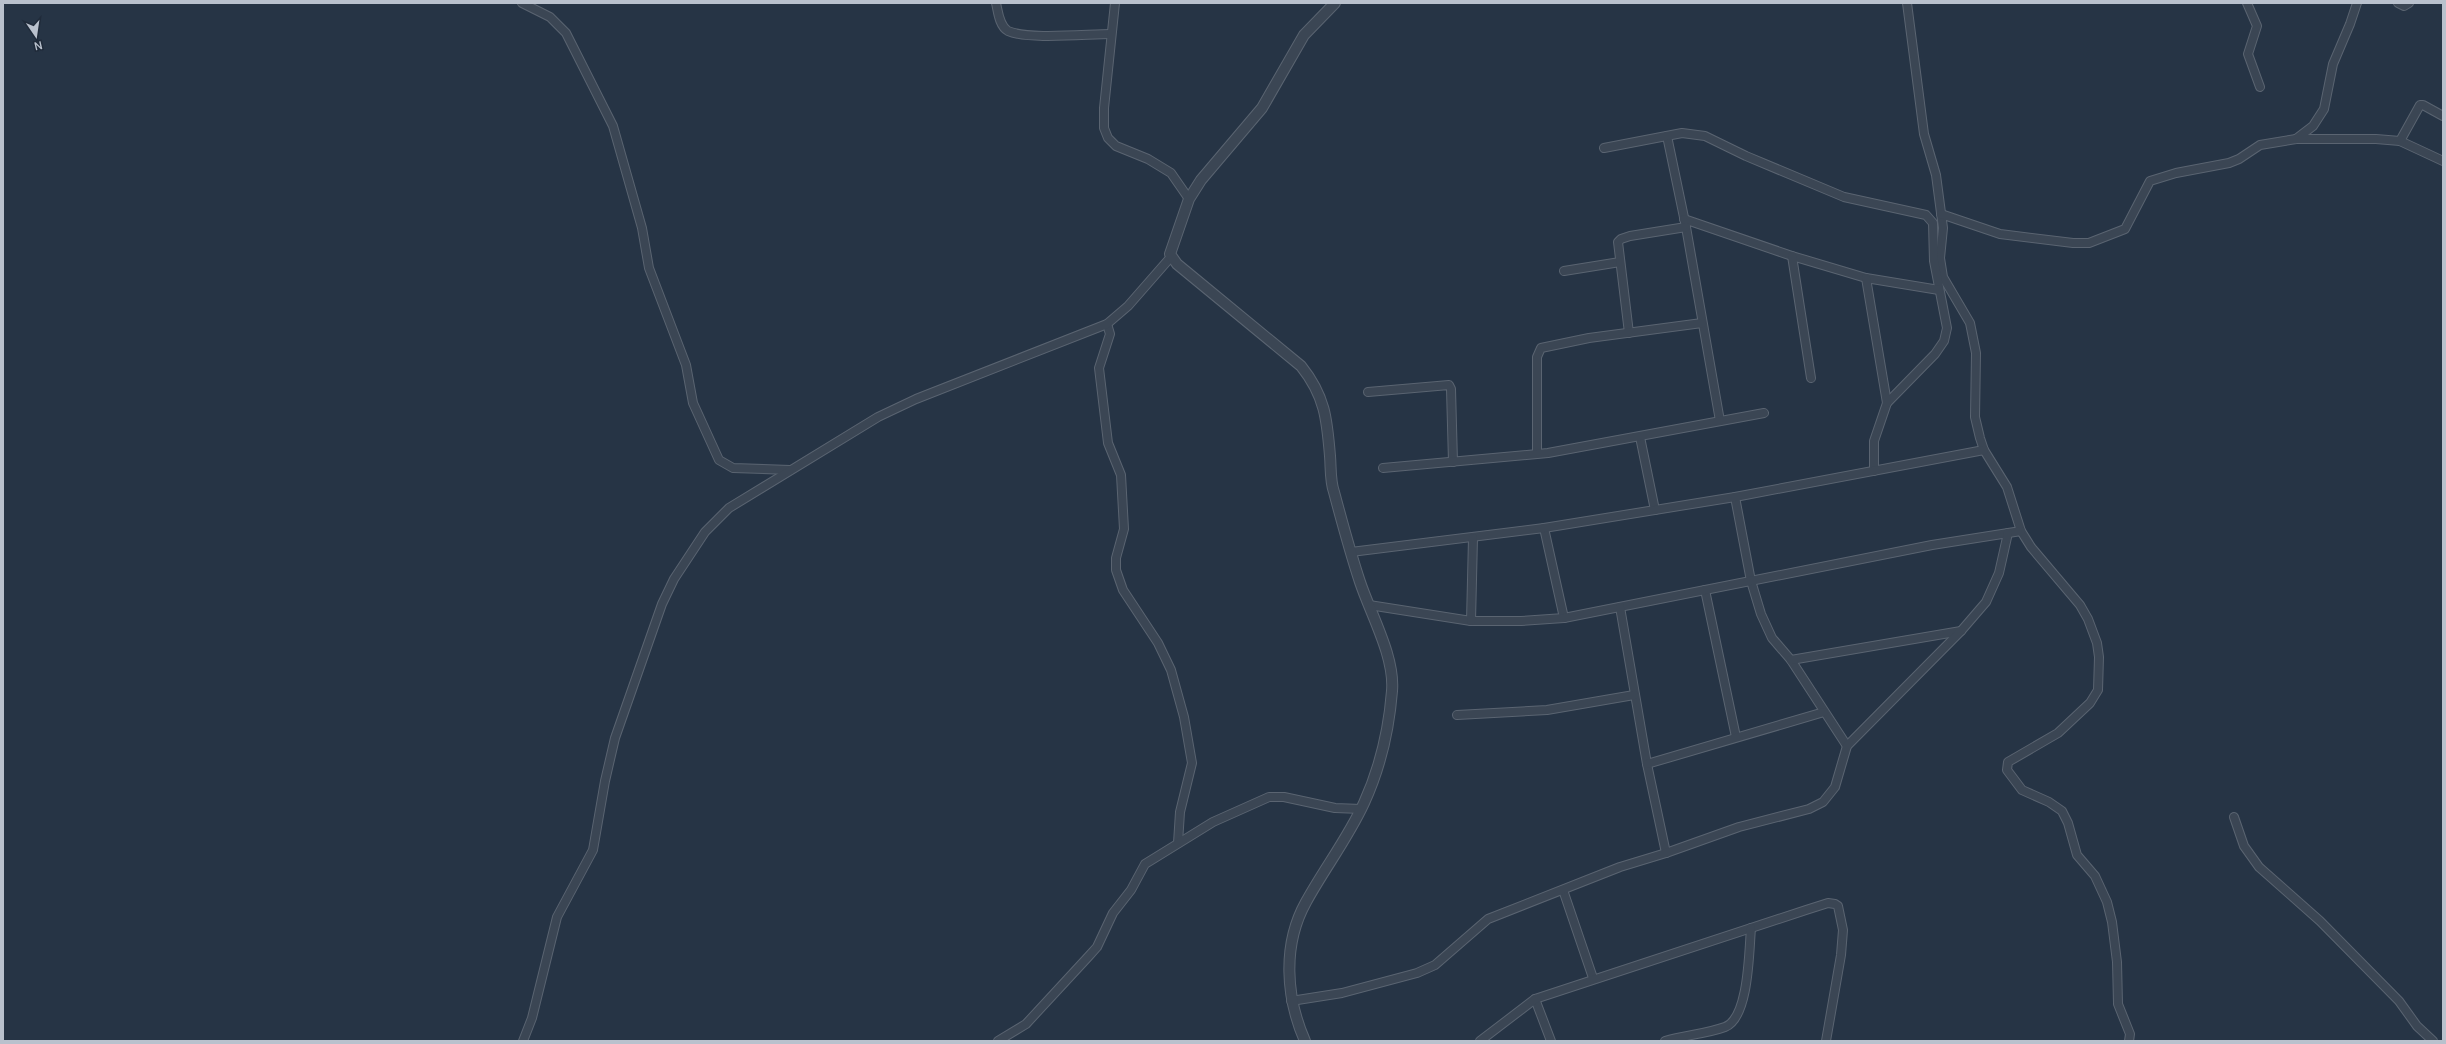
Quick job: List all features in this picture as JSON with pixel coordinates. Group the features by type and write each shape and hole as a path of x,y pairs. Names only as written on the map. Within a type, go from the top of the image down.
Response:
{"street":[{"path":"522,3 550,17 566,33 613,126 642,228 649,268 684,358 693,403 719,460 733,468 790,470"},
{"path":"996,3 1002,25 1008,31 1053,35 1111,34"},
{"path":"1115,3 1104,108 1104,128 1108,138 1116,146 1148,159 1171,173 1189,199"},
{"path":"523,1041 532,1018 557,917 593,850 605,781 615,738 662,604 674,579 705,532 729,508 878,418 916,399 1107,324 1132,301 1170,258 1170,254 1189,199 1201,180 1262,108 1304,35 1335,3"},
{"path":"1907,3 1912,26 1924,134 1936,175 1941,214 1943,277 1970,324 1976,352 1975,417 1984,450 2007,487 2021,531 2035,552 2080,605 2088,619 2096,643 2100,681 2098,690 2076,718 2040,744 2008,762 2007,770 2022,790 2049,802 2062,811 2068,823 2077,855 2095,876 2107,902 2112,922 2117,962 2118,1004 2130,1034 2130,1041"},
{"path":"2247,3 2257,26 2248,54 2260,87"},
{"path":"2296,139 2313,126 2324,109 2333,64 2348,31 2357,3"},
{"path":"2398,3 2404,6 2409,3"},
{"path":"2400,141 2420,105 2423,105 2443,116"},
{"path":"1604,148 1682,133 1705,136 1746,156 1844,197 1926,216 1933,223 1935,231 1934,261 1948,328 1944,341 1887,403 1874,441 1874,471"},
{"path":"1667,136 1685,223 1720,421"},
{"path":"1941,214 2000,234 2073,243 2090,243 2125,229 2134,216 2147,186 2157,178 2229,163 2239,159 2260,145 2296,139 2376,139 2400,141 2443,161"},
{"path":"1630,333 1618,242 1621,239 1685,223 1866,278 1939,290"},
{"path":"1792,256 1811,378"},
{"path":"1170,258 1301,366 1316,384 1321,397 1328,438 1332,488 1351,552 1390,665 1392,690 1380,760 1361,809 1305,904 1296,926 1289,975 1291,1001 1305,1041"},
{"path":"1564,272 1620,262"},
{"path":"1866,278 1887,403"},
{"path":"1536,453 1537,357 1541,348 1583,339 1702,323"},
{"path":"1107,324 1110,334 1099,368 1108,443 1121,475 1124,529 1116,558 1116,570 1123,590 1158,643 1171,670 1184,717 1192,763 1180,812 1178,843"},
{"path":"1368,392 1449,385 1451,389 1453,462"},
{"path":"1383,468 1536,453 1640,437 1764,413"},
{"path":"1640,437 1655,510"},
{"path":"1351,552 1544,528 1735,497 1984,450"},
{"path":"1735,497 1751,580 1761,614 1772,638 1791,660 1847,746"},
{"path":"1544,528 1564,618"},
{"path":"1369,605 1471,621 1521,622 1564,618 1932,545 2021,531"},
{"path":"1291,1001 1342,993 1417,973 1435,965 1488,919 1620,867 1666,853 1739,827 1809,809 1823,802 1835,787 1847,746 1961,631 1986,602 1999,573 2008,534"},
{"path":"1471,621 1473,538"},
{"path":"1705,590 1736,737"},
{"path":"1620,607 1634,695 1666,853"},
{"path":"1791,660 1961,631"},
{"path":"1457,715 1546,710 1634,695"},
{"path":"1647,764 1824,712"},
{"path":"998,1041 1026,1024 1097,947 1114,913 1131,890 1146,864 1178,843 1213,822 1269,797 1284,797 1335,808 1361,809"},
{"path":"2234,817 2244,846 2259,866 2320,921 2400,1001 2417,1026 2433,1041"},
{"path":"1562,890 1593,978"},
{"path":"1480,1041 1535,999 1593,978 1828,903 1838,906 1843,930 1841,955 1826,1041"},
{"path":"1665,1041 1726,1027 1736,1019 1744,996 1751,928"},
{"path":"1535,999 1550,1041"}]}
